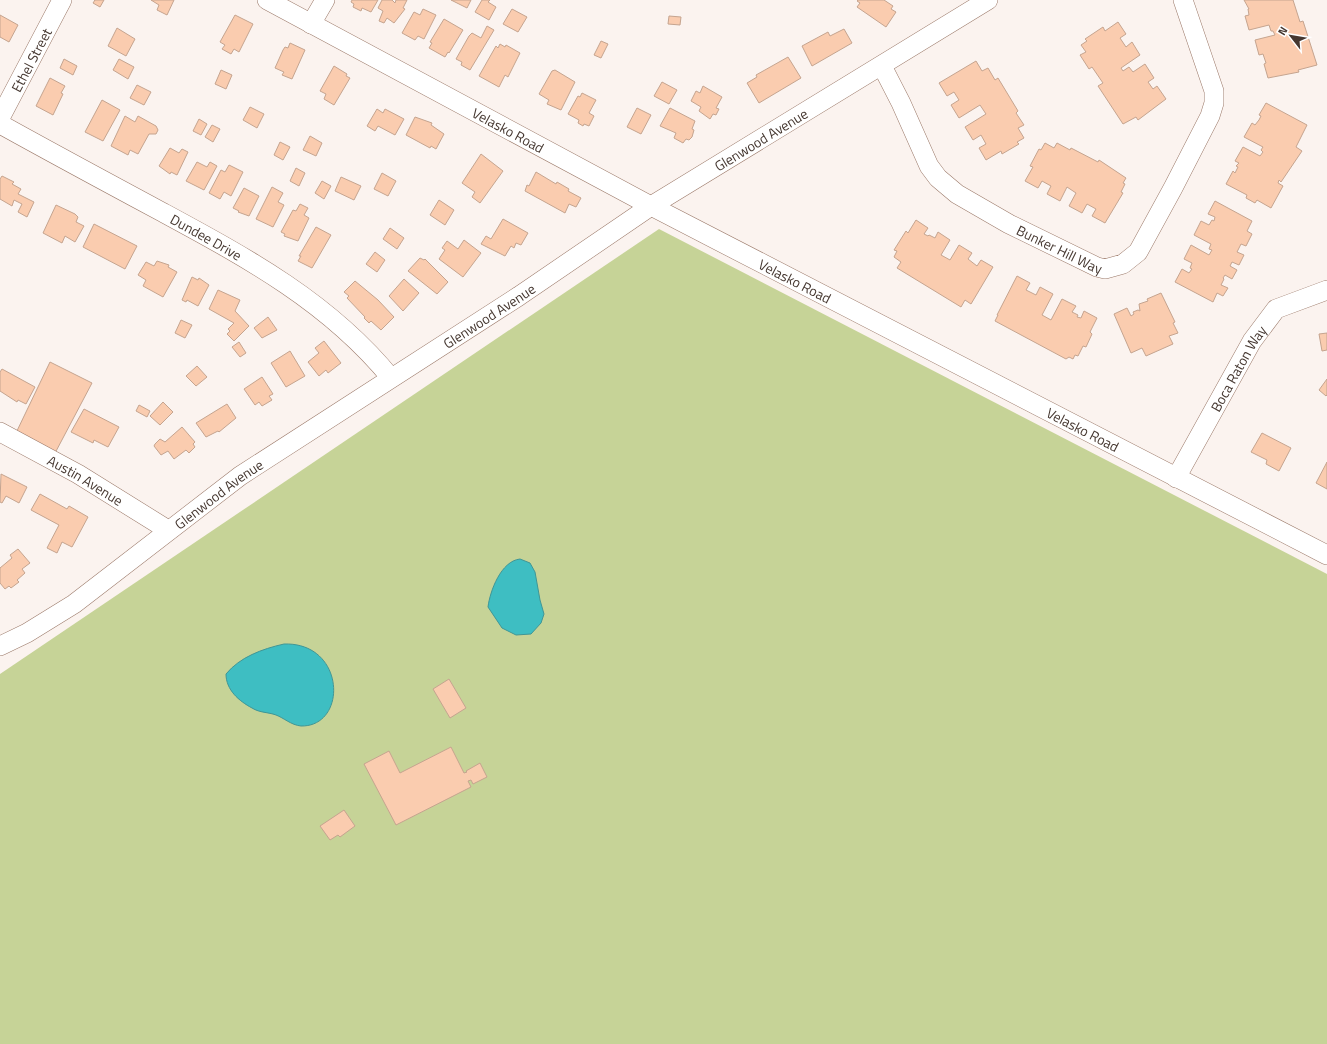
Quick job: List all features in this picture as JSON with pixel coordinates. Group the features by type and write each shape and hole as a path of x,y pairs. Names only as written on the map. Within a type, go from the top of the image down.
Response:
{"street":[{"name":"Ethel Street","path":"0,118 62,0"},
{"name":"Velasko Road","path":"267,0 651,206 1327,555"},
{"path":"312,24 325,0"},
{"name":"Glenwood Avenue","path":"0,646 26,633 74,604 168,530 240,476 519,296 651,206 988,0"},
{"name":"Bunker Hill Way","path":"882,66 929,166 938,178 957,194 1009,224 1097,267 1105,269 1123,264 1138,252 1210,116 1214,103 1214,91 1207,66 1183,0"},
{"name":"Dundee Drive","path":"0,124 216,241 303,296 345,328 370,352 391,378"},
{"name":"Boca Raton Way","path":"1176,478 1252,341 1276,309 1327,290"},
{"name":"Austin Avenue","path":"0,432 78,474 168,530"}],"green space":[{"path":"659,229 1327,574 1327,1044 0,1044 0,674"}],"water":[{"path":"520,559 530,563 535,572 544,614 541,623 531,634 516,635 502,628 488,607 494,585 502,571 513,561"},
{"path":"284,644 304,647 319,656 329,669 333,685 333,700 327,713 316,723 301,726 291,723 276,715 255,710 238,698 228,685 226,674 238,663 252,654"}],"building":[{"path":"95,0 104,0 100,7 93,3"},
{"path":"151,0 174,0 167,15 157,10 159,5"},
{"path":"352,0 378,0 371,12 362,8 361,11 353,7 354,4 351,2"},
{"path":"382,0 392,0 395,3 396,0 407,0 403,8 405,9 394,23 387,18 384,23 379,21 383,11 378,8"},
{"path":"451,0 471,0 467,8"},
{"path":"482,0 490,0 488,2 496,7 489,20 475,12"},
{"path":"884,0 893,6 891,9 896,12 886,27 857,7 860,3 857,1"},
{"path":"1244,0 1293,0 1300,22 1303,21 1317,65 1298,70 1299,72 1268,78 1263,54 1259,55 1255,40 1275,35 1273,31 1271,31 1269,25 1249,30 1245,16 1249,15 1249,9"},
{"path":"423,9 436,15 424,39 418,36 415,40 402,33 414,12 420,15"},
{"path":"512,9 527,17 518,32 503,24"},
{"path":"0,15 18,25 9,42 0,37"},
{"path":"235,15 253,24 239,52 234,49 231,54 222,49 225,45 220,42"},
{"path":"669,16 681,17 680,25 668,24"},
{"path":"444,19 463,30 445,57 429,48 432,43 430,42"},
{"path":"1118,22 1126,34 1120,38 1126,47 1132,42 1140,55 1121,68 1123,71 1129,67 1133,72 1145,64 1154,78 1148,82 1153,89 1157,86 1166,99 1138,120 1136,117 1123,124 1098,86 1103,83 1092,67 1089,69 1080,55 1086,52 1081,45 1087,41 1085,39 1103,27 1105,31"},
{"path":"487,26 494,30 470,70 461,65 462,62 456,59 469,36 472,33 481,38"},
{"path":"117,28 135,39 126,56 108,46"},
{"path":"844,29 852,43 812,66 802,46 828,32 830,36"},
{"path":"601,41 608,44 601,58 594,55"},
{"path":"290,43 305,50 292,79 282,75 284,72 275,68 283,50 285,47 288,48"},
{"path":"500,44 505,47 506,45 520,53 508,77 505,75 499,87 479,76 496,46 498,48"},
{"path":"788,57 801,78 759,103 747,83 757,77 756,75"},
{"path":"64,59 77,66 73,75 60,68"},
{"path":"119,59 134,67 128,79 113,70"},
{"path":"976,61 982,71 988,68 995,80 998,78 1018,111 1016,113 1024,125 1018,128 1024,138 1017,142 1019,144 1002,154 1001,151 986,160 979,148 986,144 981,135 973,140 965,127 986,114 980,105 959,118 951,105 959,100 954,92 947,96 939,83"},
{"path":"334,66 347,74 346,76 350,78 334,105 324,99 326,94 320,91"},
{"path":"221,70 232,75 226,89 215,84"},
{"path":"555,70 575,82 561,110 547,104 549,100 539,94 552,71"},
{"path":"50,78 65,86 61,93 63,94 53,115 36,106"},
{"path":"662,82 677,90 669,104 654,96"},
{"path":"137,85 151,92 144,105 130,98"},
{"path":"703,86 722,97 716,108 719,109 716,115 713,114 710,119 699,111 701,107 691,101 696,91 700,93"},
{"path":"582,93 596,100 589,113 594,116 589,126 584,124 583,126 578,123 579,120 568,114 578,96 580,97"},
{"path":"102,100 120,110 103,141 85,132"},
{"path":"1266,103 1307,125 1296,147 1302,151 1281,182 1279,180 1278,183 1283,186 1271,208 1257,200 1255,203 1246,198 1247,195 1226,184 1233,171 1235,173 1238,167 1236,166 1239,163 1235,161 1243,147 1260,156 1263,152 1261,150 1263,147 1244,137 1252,123 1255,125 1259,120 1261,116 1259,115"},
{"path":"250,107 264,114 257,128 243,120"},
{"path":"637,108 651,115 641,134 627,127"},
{"path":"670,108 695,121 692,129 694,130 692,137 689,140 686,139 683,143 674,138 676,133 660,126"},
{"path":"377,109 383,113 385,109 404,119 395,135 378,126 375,131 367,126"},
{"path":"125,116 135,122 138,116 156,126 158,130 156,134 149,134 138,154 130,150 128,155 111,146"},
{"path":"415,117 432,123 431,125 444,134 436,149 431,146 430,148 406,135"},
{"path":"199,119 207,124 201,135 193,131"},
{"path":"212,125 220,129 213,142 205,137"},
{"path":"310,136 322,143 316,156 303,150"},
{"path":"280,142 290,147 283,160 274,155"},
{"path":"1045,143 1054,148 1057,143 1070,150 1071,148 1098,162 1099,160 1126,178 1121,192 1123,193 1105,223 1092,216 1096,209 1087,204 1082,213 1069,206 1076,193 1067,187 1060,201 1047,194 1051,186 1042,181 1038,188 1025,181 1033,167 1030,166 1039,149 1041,150"},
{"path":"170,148 179,153 182,149 188,152 177,175 171,172 170,174 159,166"},
{"path":"481,154 503,171 480,203 472,197 475,192 462,183"},
{"path":"197,162 207,167 210,162 217,166 204,190 186,181"},
{"path":"229,165 243,172 231,196 224,192 220,199 209,193 221,170 225,172"},
{"path":"296,168 305,173 299,186 290,181"},
{"path":"536,172 556,184 557,182 569,189 568,191 581,198 576,207 569,204 565,213 525,191 527,185 529,186"},
{"path":"382,173 396,181 388,196 374,189"},
{"path":"2,176 14,182 12,184 21,189 18,194 34,202 27,217 18,212 22,204 14,200 12,206 0,199 0,179"},
{"path":"341,177 361,186 354,200 335,191"},
{"path":"322,181 331,186 324,199 315,193"},
{"path":"272,187 283,193 278,202 284,205 273,227 256,219"},
{"path":"244,188 259,196 249,216 238,212 239,211 233,208"},
{"path":"439,200 454,210 445,225 430,215"},
{"path":"1215,201 1252,221 1247,231 1252,234 1246,246 1241,244 1237,252 1244,255 1239,265 1232,262 1230,266 1237,270 1232,279 1225,275 1223,278 1224,279 1221,285 1228,288 1223,296 1217,293 1213,302 1175,282 1182,269 1189,273 1192,269 1190,268 1192,263 1184,259 1191,245 1209,255 1212,250 1209,249 1211,244 1194,235 1201,221 1209,225 1212,220 1214,221 1215,217 1208,214"},
{"path":"300,204 308,208 304,215 309,218 298,241 284,236 285,234 281,232 293,210 296,211"},
{"path":"56,205 75,214 78,217 76,222 84,226 75,242 65,236 62,243 43,233"},
{"path":"503,219 528,233 521,245 516,243 514,248 511,246 505,256 481,244 486,236 491,239"},
{"path":"916,220 928,228 924,234 935,238 938,232 950,240 941,255 950,260 959,245 972,253 968,259 977,266 981,260 993,267 971,304 965,300 961,307 897,268 901,262 894,257 897,251 894,250 906,231 908,233"},
{"path":"94,224 137,246 125,269 83,247"},
{"path":"316,227 331,235 312,268 298,261 301,256 299,256"},
{"path":"390,228 404,238 397,249 383,239"},
{"path":"464,240 481,253 463,277 439,259 445,250 442,248 447,241 458,249"},
{"path":"375,252 385,260 377,272 366,264"},
{"path":"420,258 425,259 448,282 437,294 408,271"},
{"path":"157,261 169,265 168,267 177,272 163,297 143,286 146,280 138,275 146,262 154,266"},
{"path":"1017,276 1030,283 1026,290 1036,295 1040,287 1053,294 1042,315 1051,320 1062,299 1076,306 1072,312 1078,315 1077,317 1081,318 1084,311 1097,318 1090,332 1092,334 1086,347 1083,346 1078,356 1075,355 1073,359 1069,357 1066,359 995,321"},
{"path":"192,277 198,280 199,278 209,285 198,306 187,300 186,302 182,300"},
{"path":"404,279 419,293 403,311 389,296"},
{"path":"355,281 378,300 394,317 381,330 371,321 369,323 347,298 349,296 344,292"},
{"path":"218,290 240,300 235,311 249,326 234,341 227,334 230,331 228,329 234,323 209,309"},
{"path":"1161,293 1175,322 1173,323 1178,333 1169,336 1173,344 1146,356 1142,348 1131,353 1114,314 1127,308 1131,316 1134,314 1133,312 1138,310 1140,311 1139,304 1148,301 1147,299"},
{"path":"268,317 277,330 262,338 254,328"},
{"path":"181,320 192,325 185,338 175,333"},
{"path":"1327,333 1327,350 1322,351 1319,334"},
{"path":"324,341 341,363 328,373 326,370 319,376 308,362 319,353 315,348"},
{"path":"239,342 246,353 240,357 232,347"},
{"path":"290,351 305,376 286,387 271,363"},
{"path":"50,362 92,383 54,455 15,435"},
{"path":"197,366 207,377 196,386 186,376"},
{"path":"2,369 35,387 26,404 18,400 17,402 0,391 0,372"},
{"path":"262,377 273,394 269,396 272,400 262,406 259,402 255,405 244,389"},
{"path":"1327,379 1327,395 1326,396 1319,390"},
{"path":"163,402 173,412 160,425 150,416"},
{"path":"227,404 236,418 219,432 218,431 206,437 196,423"},
{"path":"139,405 150,411 147,417 136,411"},
{"path":"84,409 119,427 108,447 94,440 93,443 71,432"},
{"path":"182,427 195,442 193,444 195,447 189,453 186,450 174,459 168,451 161,455 154,446 155,444 160,439 165,442"},
{"path":"1262,433 1291,448 1279,471 1266,464 1267,460 1251,452"},
{"path":"1327,462 1327,489 1316,483"},
{"path":"1,474 27,487 19,503 6,496 2,503 0,502"},
{"path":"40,494 67,509 69,506 88,517 72,547 62,542 57,553 47,548 59,525 31,510"},
{"path":"18,549 30,563 22,569 25,573 17,580 19,582 11,588 9,586 5,589 0,583 0,568 12,558 10,555"},
{"path":"449,679 466,708 450,718 433,689"},
{"path":"451,747 464,773 480,763 487,777 473,784 471,780 468,781 471,787 396,825 364,764 389,751 400,773"},
{"path":"344,810 355,826 340,837 338,835 330,840 320,826"}]}
